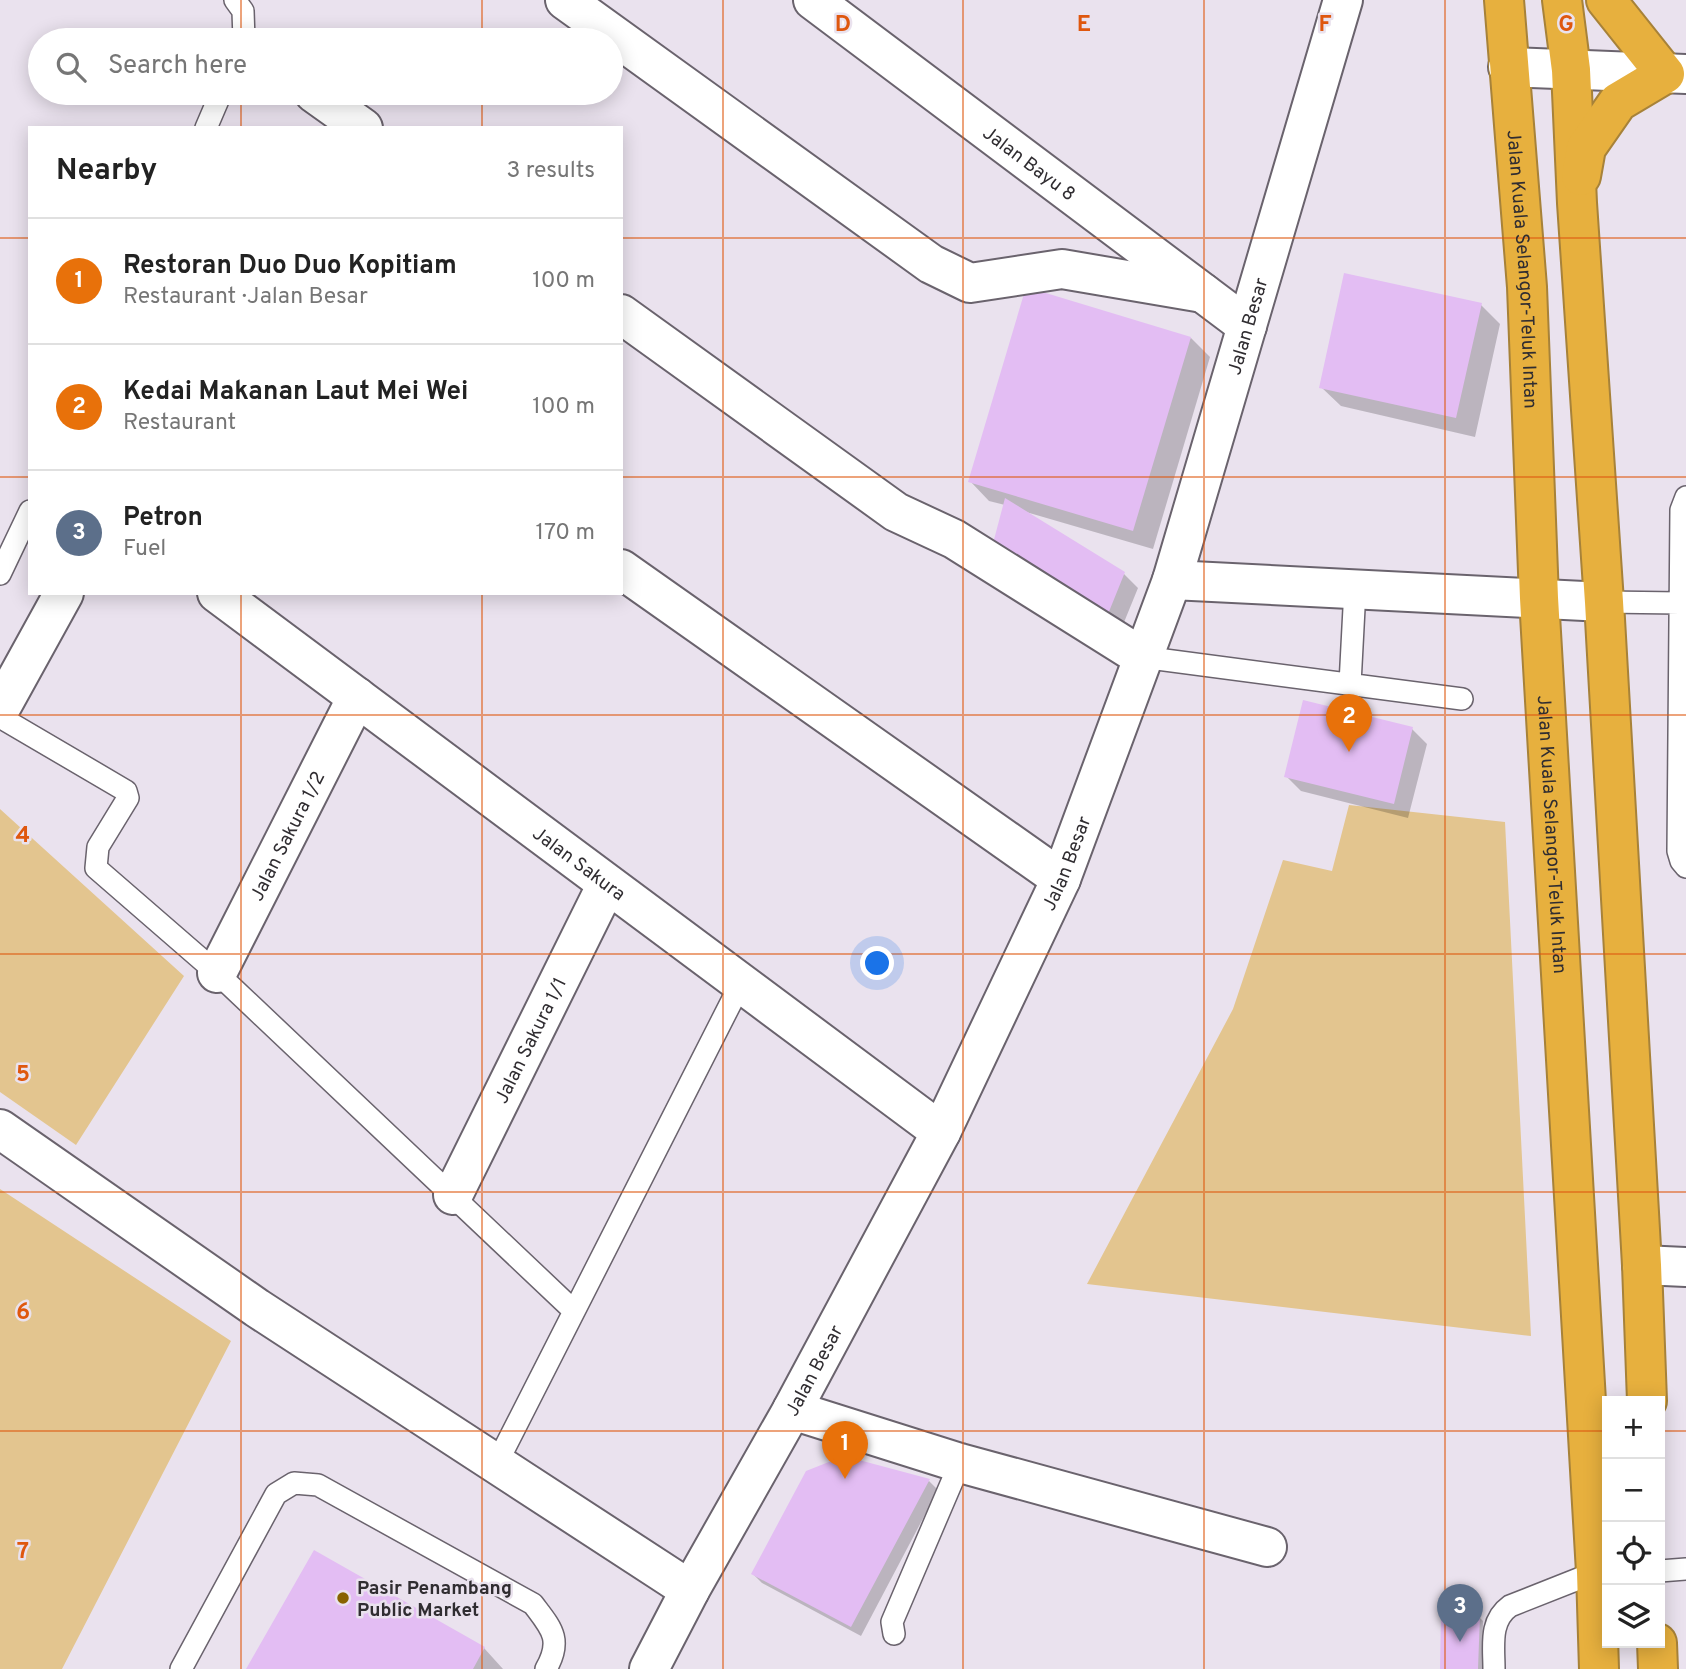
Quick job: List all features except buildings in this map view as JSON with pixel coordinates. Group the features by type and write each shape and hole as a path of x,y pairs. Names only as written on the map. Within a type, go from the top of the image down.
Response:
{"highway":[{"name":"Jalan Kuala Selangor-Teluk Intan","path":"1504,0 1527,287 1539,598 1596,1572 1599,1669"},
{"path":"1562,0 1571,70 1577,203 1604,602 1642,1265 1647,1396"},
{"path":"1577,203 1586,148 1618,102 1676,74 1605,0"},
{"path":"1657,1648 1658,1669"}],"street":[{"path":"565,0 604,28"},
{"name":"Jalan Bayu 8","path":"813,0 1247,326"},
{"name":"Jalan Besar","path":"649,1669 690,1590 792,1410 940,1132 1061,879 1172,580 1343,0"},
{"path":"623,42 931,264 970,283 1062,269 1203,293"},
{"path":"1508,67 1676,74"},
{"path":"331,105 360,126"},
{"path":"623,315 895,512 954,539 1142,656"},
{"path":"623,570 1061,879"},
{"path":"1172,580 1604,602"},
{"path":"0,709 63,595"},
{"name":"Jalan Sakura","path":"220,595 940,1132"},
{"name":"Jalan Sakura 1/2","path":"217,973 357,697"},
{"name":"Jalan Sakura 1/1","path":"453,1195 607,884"},
{"path":"0,1129 257,1308 690,1590"},
{"path":"1642,1265 1686,1267"},
{"path":"792,1410 960,1463 1267,1547"}],"lane":[{"path":"235,0 243,11 244,28"},
{"path":"207,126 216,105"},
{"path":"1686,498 1681,510 1678,851 1686,867"},
{"path":"0,574 28,515"},
{"path":"1350,684 1355,589"},
{"path":"1604,602 1680,603"},
{"path":"1142,656 1462,699"},
{"path":"0,718 127,791 128,799 98,847 96,868 217,973 574,1311"},
{"path":"496,1463 741,983"},
{"path":"894,1634 892,1622 960,1463"},
{"path":"181,1669 276,1494 294,1483 318,1485 533,1604 554,1632 552,1657 546,1669"},
{"path":"1665,1571 1686,1569"},
{"path":"1494,1669 1494,1630 1496,1620 1502,1612 1510,1606 1596,1572"}],"shaded area":[{"path":"1349,805 1505,822 1531,1336 1087,1284 1233,1009 1283,860 1332,871"},
{"path":"0,809 184,976 76,1145 0,1092"},
{"path":"0,1189 231,1341 62,1669 0,1669"}],"place":[{"name":"Kedai Makanan Laut Mei Wei","path":"1349,752"},
{"name":"Restoran Duo Duo Kopitiam","path":"845,1479"},
{"name":"Pasir Penambang Public Market","path":"343,1598"},
{"name":"Petron","path":"1460,1642"}]}
